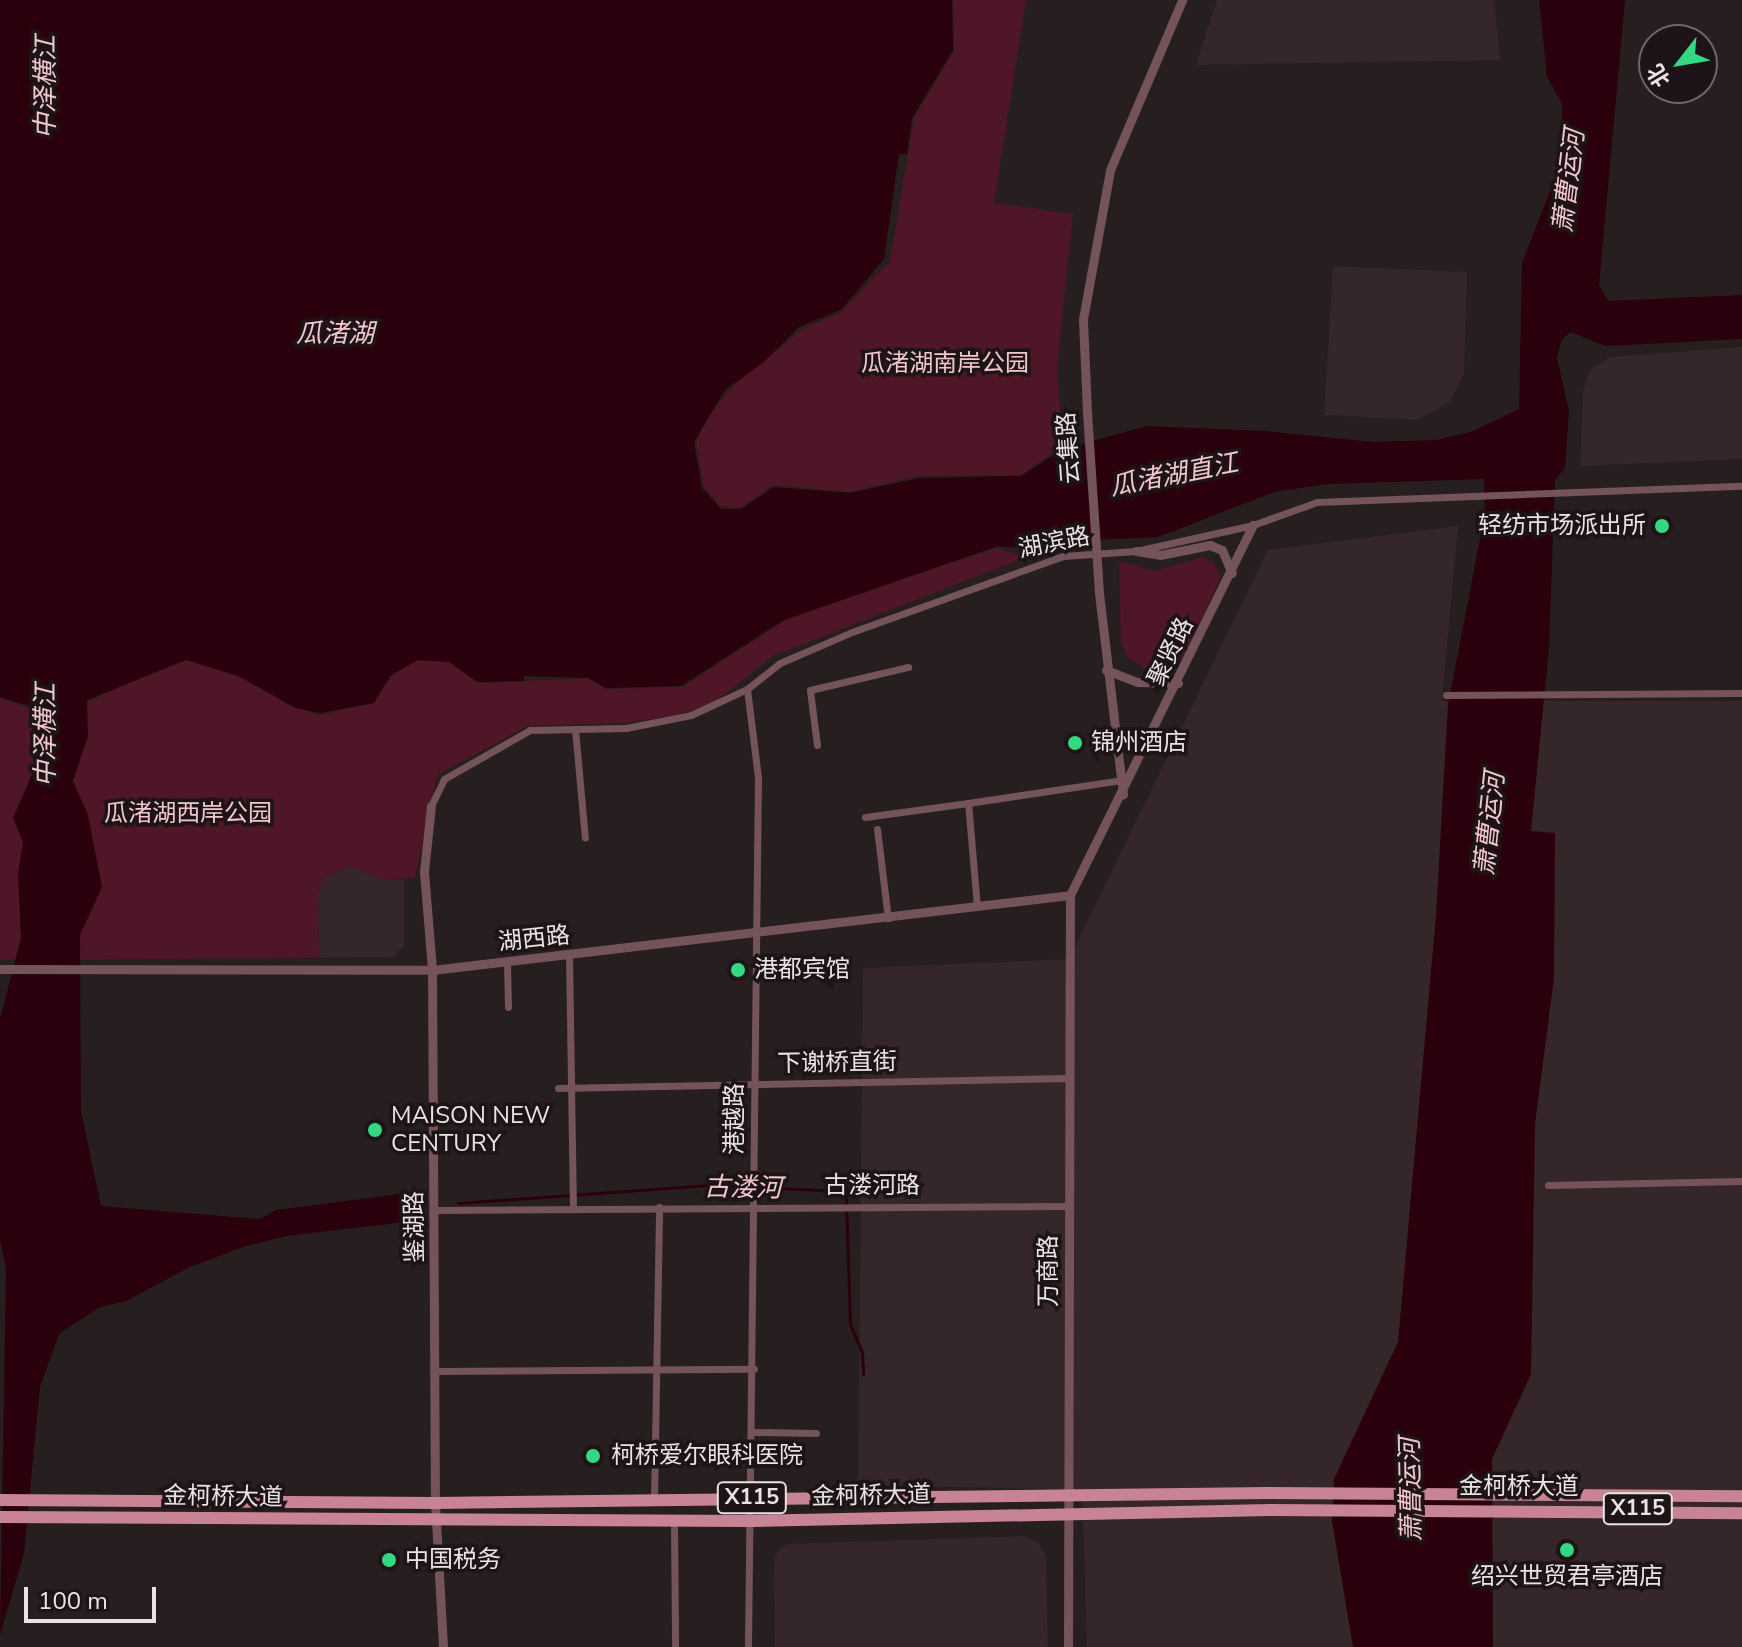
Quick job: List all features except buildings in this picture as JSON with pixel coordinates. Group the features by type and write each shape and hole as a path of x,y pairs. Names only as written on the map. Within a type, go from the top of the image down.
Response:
{"main road":[{"name":"金柯桥大道","path":"0,1500 435,1503 1268,1493 1742,1496"},
{"name":"金柯桥大道","path":"0,1517 752,1521 1270,1510 1533,1509 1742,1513"}],"street":[{"name":"云集路","path":"1123,795 1099,593 1083,319 1104,195 1182,0"},
{"name":"湖滨路","path":"431,806 444,779 472,760 530,730 626,728 691,715 747,689 780,663 937,598 1063,556 1136,551 1253,525 1317,502 1742,486"},
{"name":"聚贤路","path":"1123,795 1253,525"},
{"path":"1136,551 1160,555 1210,545 1222,550 1232,573"},
{"path":"817,745 810,690 908,667"},
{"path":"1106,670 1137,682 1178,683"},
{"name":"港越路","path":"747,689 758,777 754,1432 748,1647"},
{"path":"1446,695 1742,693"},
{"path":"575,729 585,838"},
{"path":"865,817 1121,780"},
{"path":"1070,895 1123,795"},
{"path":"968,803 977,907"},
{"name":"鉴湖路","path":"431,806 424,872 432,970 437,1371 435,1503 443,1647"},
{"path":"877,829 888,918"},
{"name":"湖西路","path":"1,969 432,970 1070,895"},
{"name":"万商路","path":"1068,1647 1070,895"},
{"path":"569,955 573,1202"},
{"path":"507,962 508,1007"},
{"name":"下谢桥直街","path":"558,1088 1069,1078"},
{"path":"1548,1185 1742,1181"},
{"name":"古溇河路","path":"435,1210 573,1202 659,1207 1069,1206"},
{"path":"654,1500 659,1207"},
{"path":"437,1371 657,1373 754,1369"},
{"path":"754,1432 816,1433"},
{"path":"674,1521 675,1647"}],"shaded area":[{"path":"1217,0 1494,0 1500,60 1196,65"},
{"path":"1333,266 1467,272 1464,374 1450,402 1417,420 1324,415"},
{"path":"1742,347 1742,459 1580,466 1583,390 1590,370 1610,357"},
{"path":"1458,526 1442,701 1742,701 1742,1647 1087,1647 1082,1490 858,1485 863,968 1069,959 1268,550"},
{"path":"350,866 384,880 404,880 404,946 393,957 319,958 318,893 323,878"},
{"path":"1024,1536 1039,1544 1046,1557 1048,1647 775,1647 774,1557 786,1544"}],"green space":[{"name":"瓜渚湖南岸公园","path":"953,0 1026,0 994,203 1073,214 1057,368 1063,446 1021,475 918,476 850,492 774,485 740,508 720,506 704,487 696,442 707,417 734,385 801,330 841,312 890,261 914,118 954,51"},
{"name":"瓜渚湖西岸公园","path":"996,548 1026,557 773,656 715,702 678,715 625,723 528,726 437,775 415,878 384,880 350,866 323,878 318,893 319,958 0,960 0,698 33,710 92,700 188,655 239,673 288,705 319,715 372,703 399,667 428,656 457,663 480,683 588,678 606,689 682,687 795,614"},
{"path":"1202,557 1214,563 1221,577 1184,657 1148,670 1127,657 1121,643 1119,561 1155,571"}],"water":[{"name":"瓜渚湖","path":"0,0 952,0 953,50 912,118 907,154 899,154 884,259 841,310 799,327 764,362 725,390 694,442 702,488 721,509 741,509 774,487 850,493 919,478 1021,476 1063,449 1147,426 1266,431 1373,442 1436,440 1471,432 1519,409 1522,263 1563,158 1562,104 1547,77 1539,0 1625,0 1599,285 1608,301 1742,295 1742,339 1606,346 1570,332 1561,341 1557,358 1569,411 1565,468 1555,480 1549,648 1531,831 1555,833 1554,978 1535,1124 1531,1374 1492,1459 1493,1647 1353,1647 1332,1521 1334,1479 1398,1342 1436,915 1448,705 1485,513 1484,479 1328,484 1274,492 1158,537 1071,541 1046,550 998,546 782,621 681,686 606,688 588,678 524,676 524,681 477,682 449,662 418,660 390,676 374,703 320,713 296,708 238,676 186,660 87,700 88,736 73,781 88,815 102,887 80,935 81,1111 101,1206 260,1219 276,1210 407,1193 405,1222 286,1236 243,1247 188,1268 126,1301 100,1307 59,1334 40,1387 24,1553 0,1635 6,1269 0,1240 0,1019 21,938 18,874 23,842 13,818 37,763 29,750 36,708 0,697"}],"waterway":[{"name":"古溇河","path":"458,1203 712,1185 840,1191 846,1199 850,1324 862,1352 863,1374"}],"place":[{"name":"轻纺市场派出所","path":"1662,526"},
{"name":"锦州酒店","path":"1075,743"},
{"name":"港都宾馆","path":"738,970"},
{"name":"MAISON NEW CENTURY","path":"375,1130"},
{"name":"柯桥爱尔眼科医院","path":"593,1456"},
{"name":"绍兴世贸君亭酒店","path":"1567,1550"},
{"name":"中国税务","path":"389,1560"}],"water label":[{"name":"中泽横江","path":"46,87"},
{"name":"萧曹运河","path":"1569,181"},
{"name":"瓜渚湖直江","path":"1174,475"},
{"name":"中泽横江","path":"46,735"},
{"name":"萧曹运河","path":"1490,824"},
{"name":"萧曹运河","path":"1411,1490"}]}
